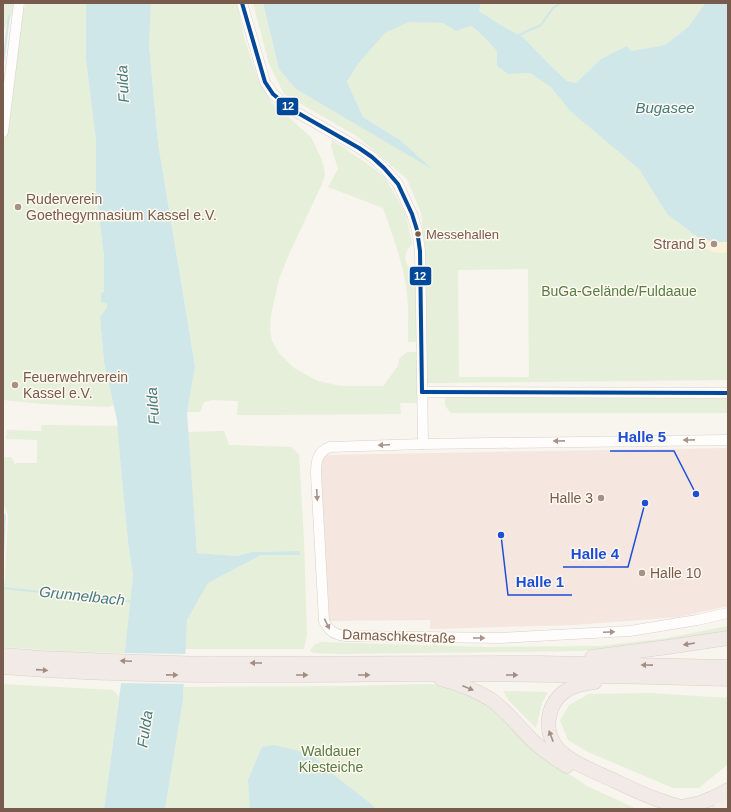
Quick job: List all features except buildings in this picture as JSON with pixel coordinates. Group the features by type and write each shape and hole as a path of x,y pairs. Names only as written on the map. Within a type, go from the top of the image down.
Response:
{"highway":[{"path":"540,663 728,638"},
{"path":"3,655 417,674 593,675 728,679"},
{"path":"3,667 106,674 208,676 324,669 540,663 728,666"},
{"path":"417,674 451,682 481,694 506,712 535,743 555,759 576,771 657,809"},
{"path":"659,677 586,683 572,687 560,695 549,716 548,729 555,745 566,757 583,766 663,802 683,808 700,803 728,790"}],"main road":[{"path":"719,809 728,795"}],"street":[{"path":"3,132 19,3"},
{"path":"242,3 265,82 273,94 291,109 372,157 398,184 412,214 417,230 420,251 423,444"},
{"path":"422,392 728,393"},
{"name":"Damaschkestraße","path":"728,440 423,444 330,447 323,451 318,457 316,465 323,612 329,630 341,636 500,638 630,631 697,620 728,613"}],"shaded area":[{"path":"728,448 728,606 679,617 574,625 430,629 430,620 328,621 320,461 327,455"}],"green space":[{"path":"3,3 14,3 13,12 3,31"},
{"path":"25,3 86,3 86,60 96,141 96,191 104,257 104,293 101,293 101,302 107,304 107,307 100,317 104,362 114,405 108,407 43,404 3,400 3,105"},
{"path":"151,3 237,3 244,37 256,73 272,103 311,137 321,158 325,175 279,279 271,315 270,330 272,341 279,353 294,368 318,381 341,386 383,386 398,366 399,359 407,352 416,352 418,403 400,403 401,414 237,415 238,401 212,400 204,402 200,412 187,412 195,366 158,143 149,45"},
{"name":"BuGa-Gelände/Fuldaaue","path":"253,3 263,3 279,69 400,140 363,117 347,83 358,64 385,33 409,21 443,23 456,31 470,26 483,36 497,51 497,66 508,74 530,73 551,87 570,111 639,169 667,214 700,239 716,242 728,242 728,380 425,383 425,253 421,212 407,179 358,137 284,94 269,64","holes":["528,269 529,377 459,377 458,270"]},
{"path":"481,3 704,3 704,5 688,27 665,45 631,51 628,46 601,59 576,83 567,81 525,39 479,11"},
{"path":"332,140 375,169 386,179 406,214 412,244 405,256 409,267 417,274 416,342 408,342 408,300 406,286 402,266 383,208 328,187 338,169 331,146"},
{"path":"445,395 728,397 728,413 451,413 445,406"},
{"path":"42,425 118,426 128,542 133,576 125,653 71,652 3,647 3,590 5,580 8,515 3,502 3,457 11,457 16,465 16,463 37,463 37,440 6,439 7,430 41,431"},
{"path":"224,431 229,445 291,447 299,454 307,635 304,649 185,649 187,620 208,583 261,555 299,555 299,551 252,552 237,556 197,553 188,432"},
{"path":"728,626 728,633 634,647 578,651 342,654 314,653 310,651 314,645 321,642 488,647 600,646 667,638"},
{"path":"3,684 113,690 119,696 104,809 3,809"},
{"name":"Waldauer Kiesteiche","path":"428,684 447,686 479,699 499,712 532,749 587,786 637,809 165,809 184,687"},
{"path":"503,691 548,692 542,703 536,728 509,701"},
{"path":"650,693 728,698 728,764 699,788 673,788 588,752 568,740 560,720 569,705 589,694"}],"sand":[{"name":"Strand 5","path":"693,233 705,240 714,242 728,242 728,252 717,253 707,249 699,242"}],"water":[{"name":"Fulda","path":"86,3 151,3 149,45 158,143 195,366 187,413 197,553 237,556 252,552 299,551 300,555 261,555 208,583 187,620 183,700 165,809 104,809 123,669 133,576 128,542 117,420 104,362 100,317 107,307 107,304 101,302 101,293 104,292 104,257 96,190 96,141 86,60"},
{"name":"Bugasee","path":"263,3 481,3 479,11 524,38 567,81 576,83 601,59 627,46 631,51 665,45 688,27 704,3 728,3 728,242 716,242 700,239 667,214 639,169 570,111 551,87 530,73 508,74 497,66 497,51 471,26 456,31 443,23 409,22 385,33 358,64 347,82 363,117 400,140 432,169 296,89 279,69"},
{"path":"274,745 311,754 376,809 250,809 248,780 262,747"}],"pier":[{"path":"123,653 187,654 186,684 119,683"}],"waterway":[{"path":"519,35 541,25 553,8 561,3"},
{"path":"3,64 9,16"},
{"path":"3,556 5,515"},
{"name":"Grunnelbach","path":"3,588 69,595 83,594 133,602"}],"transit line":[{"name":"12","path":"242,3 265,82 273,94 291,109 372,157 398,184 412,214 417,230 420,251 422,392"},
{"name":"12","path":"422,392 728,393"}],"place":[{"name":"Ruderverein Goethegymnasium Kassel e.V.","path":"18,207"},
{"name":"Messehallen","path":"418,234"},
{"name":"Strand 5","path":"714,244"},
{"name":"Feuerwehrverein Kassel e.V.","path":"15,385"},
{"name":"Halle 5","path":"696,494"},
{"name":"Halle 3","path":"601,498"},
{"name":"Halle 4","path":"645,503"},
{"name":"Halle 1","path":"501,535"},
{"name":"Halle 10","path":"642,573"}]}
